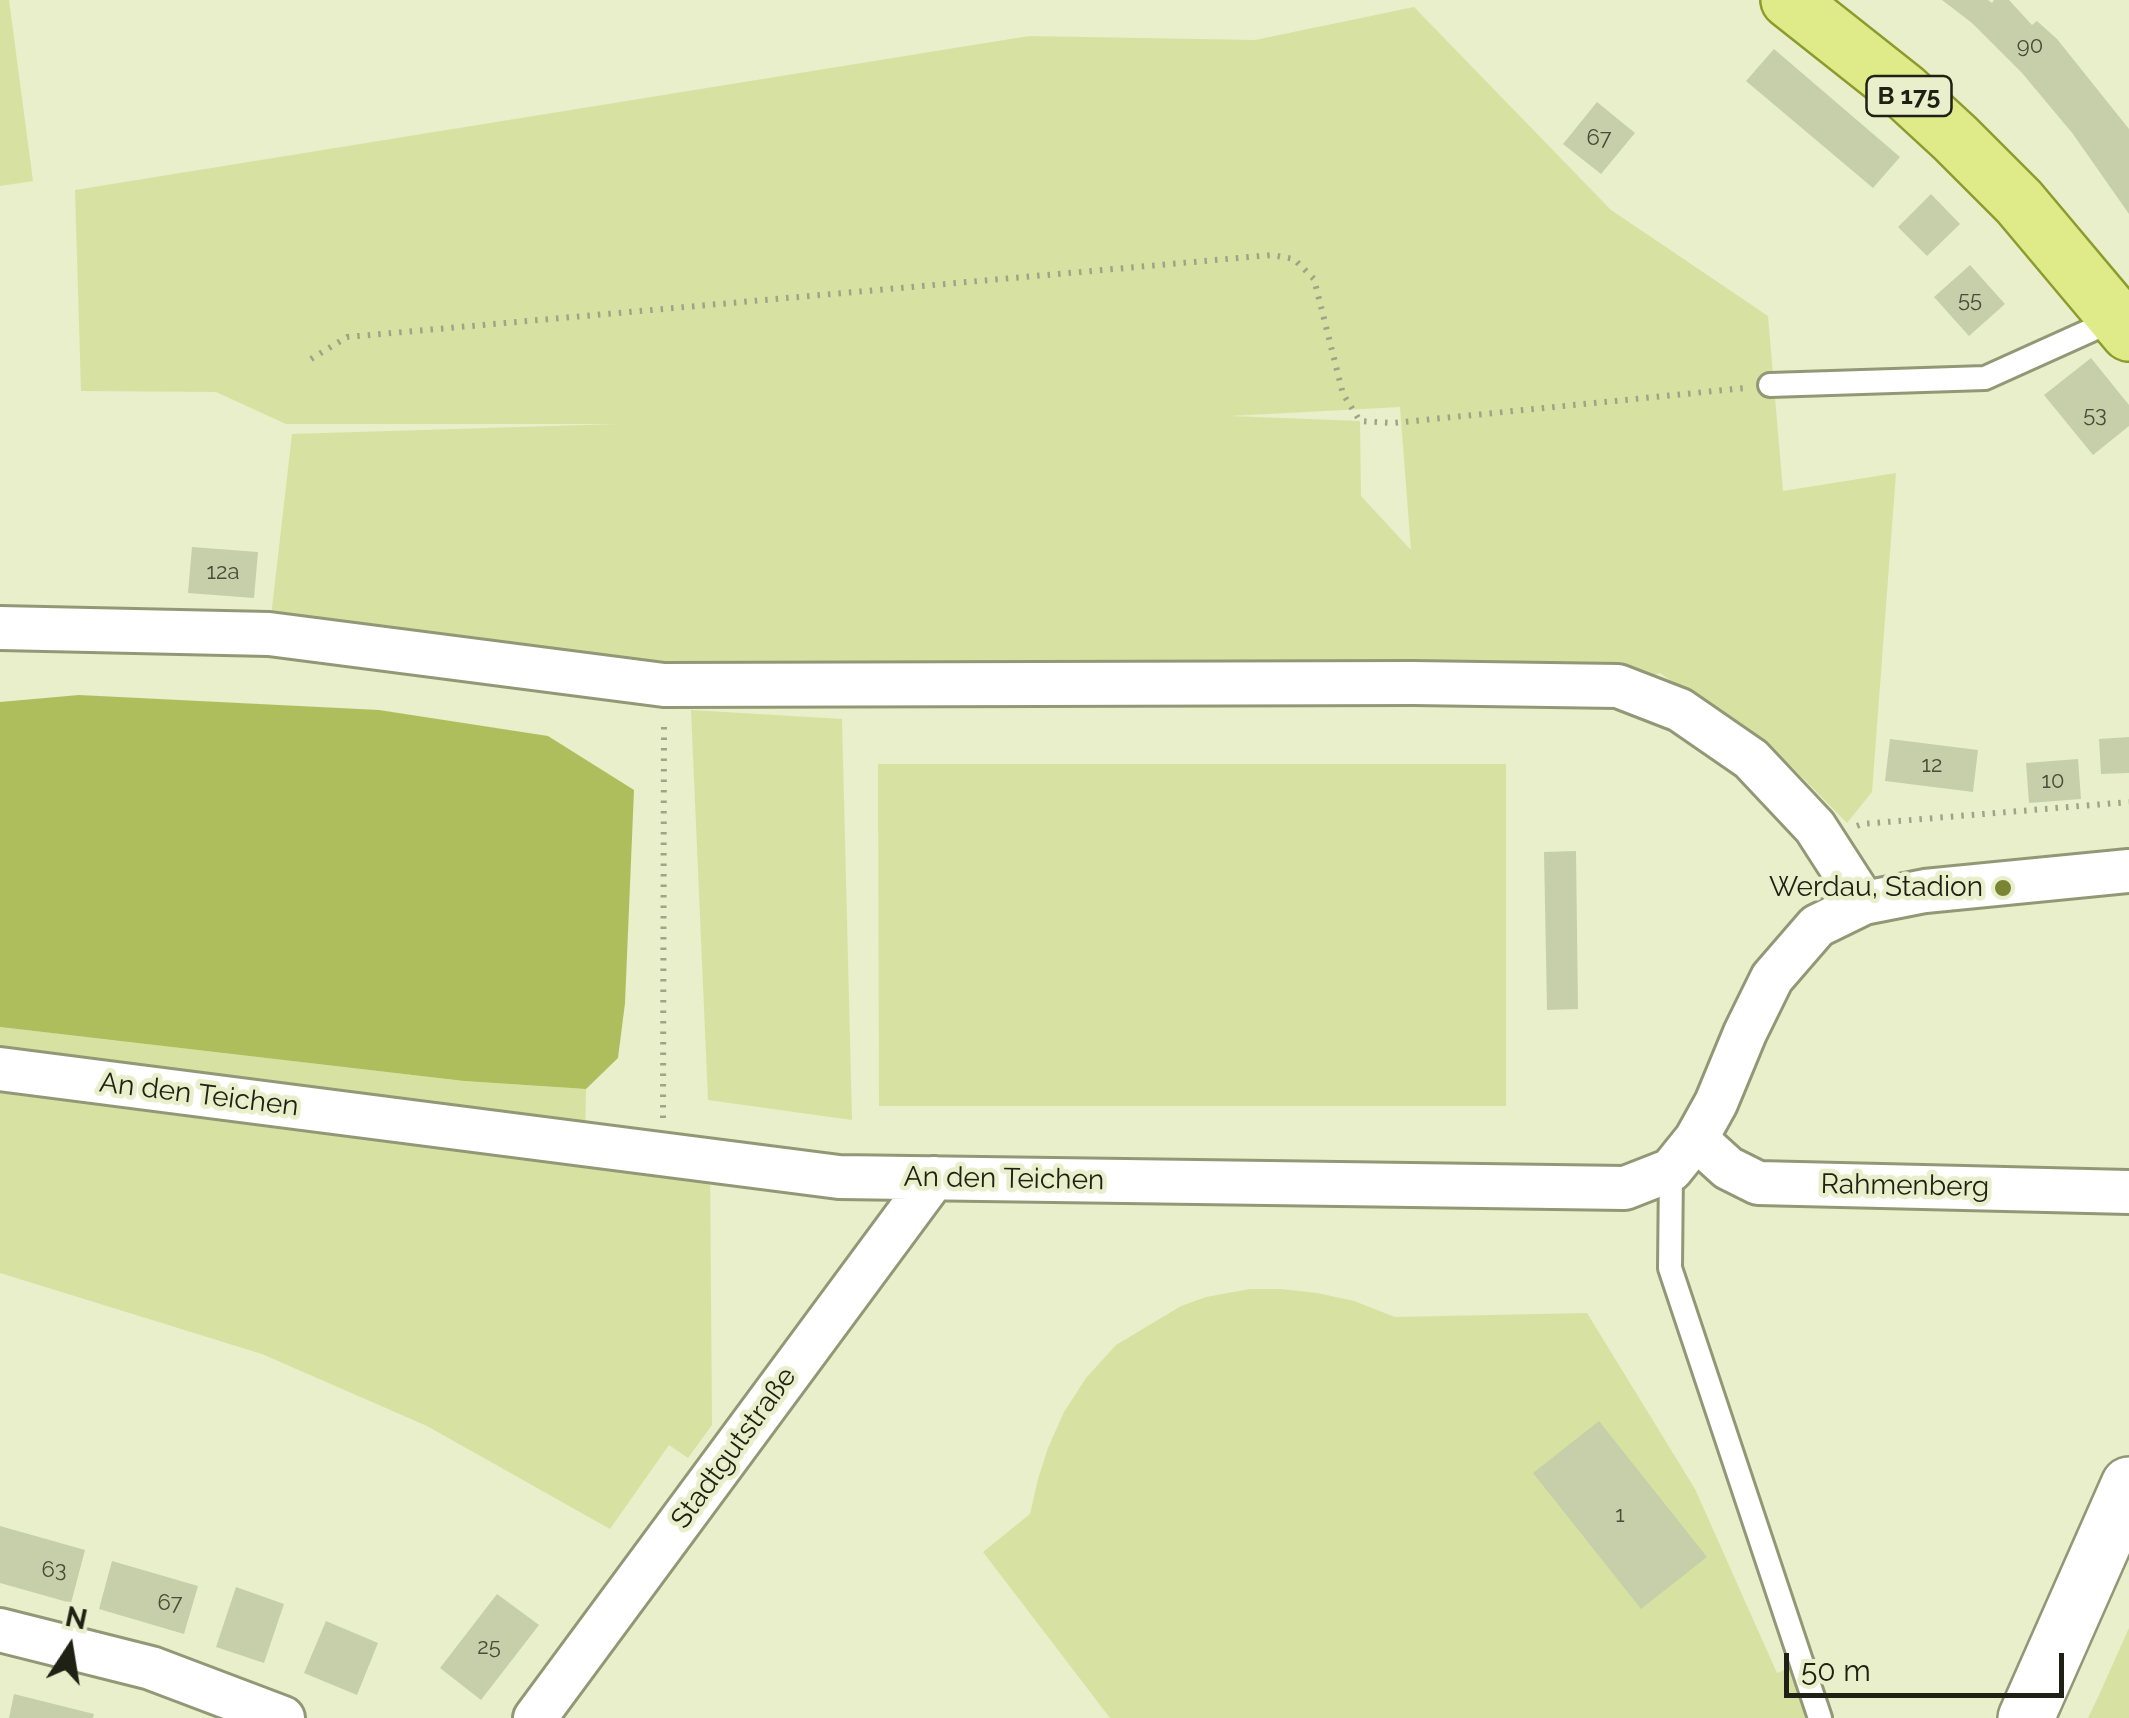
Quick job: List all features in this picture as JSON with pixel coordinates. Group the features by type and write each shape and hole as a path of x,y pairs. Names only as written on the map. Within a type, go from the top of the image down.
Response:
{"main road":[{"name":"B 175","path":"1789,0 1904,90 1955,138 2019,202 2123,325"},
{"path":"2026,1718 2129,1485"}],"street":[{"path":"0,628 269,634 664,685 1618,686 1680,710 1750,759 1815,827 1864,902"},
{"path":"1684,1155 1716,1104 1776,972 1817,926 1864,902 2129,871"},
{"name":"An den Teichen","path":"0,1069 839,1177 1625,1188 1684,1155"},
{"name":"Rahmenberg","path":"1684,1155 1728,1168 1758,1183 2129,1192"},
{"name":"Stadtgutstraße","path":"534,1718 934,1178"},
{"path":"0,1630 151,1668 283,1718"}],"lane":[{"path":"1770,385 1986,378 2123,325"},
{"path":"1684,1155 1670,1268 1820,1718"}],"path":[{"path":"311,359 347,337 1272,255 1294,260 1314,279 1343,394 1360,421 1392,423 1770,385"},
{"path":"663,1154 664,685"},
{"path":"1825,842 1862,824 2129,802"}],"shaded area":[{"path":"0,0 9,0 33,181 0,186"},
{"path":"1414,7 1611,210 1768,316 1783,491 1896,473 1872,792 1847,823 1792,767 1660,673 1618,686 664,685 269,634 292,434 617,424 286,424 216,392 81,391 75,190 1029,36 1255,40","holes":["1400,407 1411,550 1361,496 1360,421 1230,416"]},
{"path":"79,695 379,710 548,736 634,790 625,1003 618,1058 586,1089 464,1081 0,1027 0,702"},
{"path":"691,710 842,719 852,1120 708,1100"},
{"path":"878,764 1506,764 1506,1106 879,1106"},
{"path":"0,1027 464,1081 586,1089 585,1144 710,1160 712,1425 688,1458 669,1445 610,1529 427,1426 262,1354 0,1273"},
{"path":"1250,1289 1317,1293 1354,1301 1395,1317 1587,1313 1695,1489 1777,1673 1815,1657 1833,1718 1110,1718 983,1552 1030,1514 1048,1448 1064,1412 1086,1378 1116,1345 1181,1306"},
{"path":"2129,1628 2129,1718 2088,1718 2099,1695"}],"building":[{"path":"1942,0 2009,0 2032,25 2037,21 2057,39 2129,129 2129,214 2073,134 2022,73 1972,23"},
{"path":"1774,49 1900,157 1873,188 1746,81"},
{"path":"1597,102 1635,133 1601,174 1563,144"},
{"path":"1931,194 1960,224 1927,256 1898,227"},
{"path":"1970,265 2005,304 1969,336 1934,297"},
{"path":"2091,358 2129,405 2129,426 2093,455 2044,395"},
{"path":"192,547 258,552 254,598 188,593"},
{"path":"2129,737 2129,773 2101,774 2099,739"},
{"path":"1890,739 1978,750 1973,792 1885,781"},
{"path":"2078,759 2081,799 2029,803 2026,763"},
{"path":"1576,851 1578,1009 1547,1010 1544,852"},
{"path":"1599,1421 1707,1557 1641,1609 1533,1473"},
{"path":"0,1526 85,1550 71,1603 0,1583"},
{"path":"112,1561 198,1586 184,1634 99,1609"},
{"path":"236,1587 284,1604 264,1663 216,1647"},
{"path":"497,1594 539,1625 481,1700 440,1668"},
{"path":"326,1621 378,1643 357,1695 304,1673"},
{"path":"14,1694 94,1714 93,1718 9,1718"}],"place":[{"name":"Werdau, Stadion","path":"2003,888"}]}
